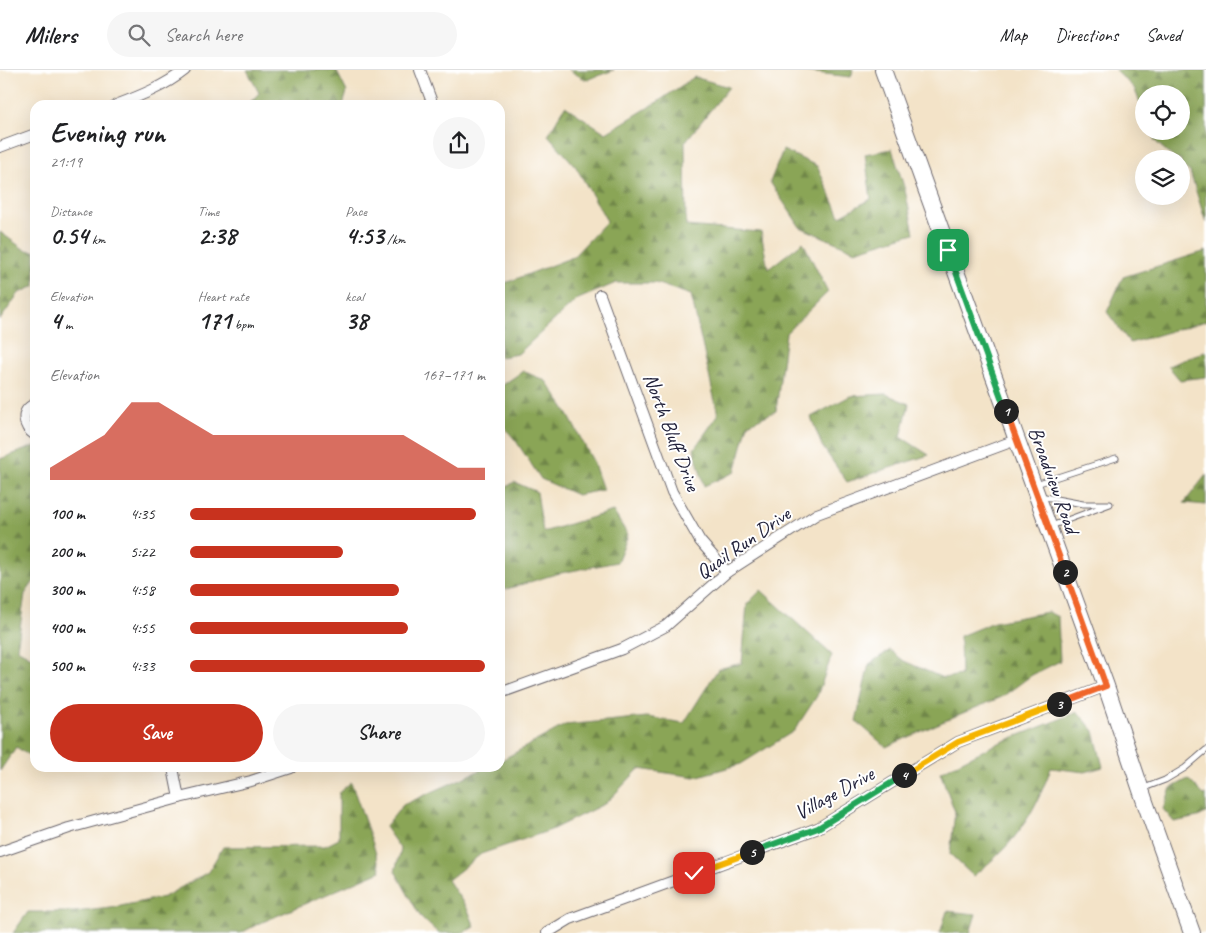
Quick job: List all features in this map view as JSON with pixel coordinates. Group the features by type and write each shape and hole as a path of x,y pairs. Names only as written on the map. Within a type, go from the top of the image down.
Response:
{"main road":[{"name":"Broadview Road","path":"883,70 1106,686 1192,933"}],"street":[{"path":"129,100 176,77 185,70"},
{"path":"420,70 431,100"},
{"path":"0,147 30,136"},
{"name":"North Bluff Drive","path":"600,295 672,492 700,541 727,572"},
{"path":"30,406 24,415 24,421 30,431"},
{"name":"Quail Run Drive","path":"505,691 622,649 666,626 727,572 817,514 1016,440"},
{"name":"Village Drive","path":"547,933 570,918 818,828 958,742 1106,686"},
{"path":"175,772 179,798"},
{"path":"0,852 69,828 179,798 251,781 279,772"}],"lane":[{"path":"1035,490 1116,458"},
{"path":"1035,490 1083,504 1110,504 1048,527"},
{"path":"1141,789 1165,780 1184,768 1206,750"}],"green space":[{"path":"247,70 336,70 347,92 345,100 252,100 259,93"},
{"path":"569,70 614,70 586,80"},
{"path":"807,70 853,70 851,77 807,72"},
{"path":"1115,70 1206,70 1206,223 1190,172 1190,150 1165,150 1155,140 1190,140 1190,85 1135,85 1135,90"},
{"path":"694,77 729,87 685,142 686,226 761,232 768,269 803,242 828,292 786,333 776,411 748,424 735,472 704,486 694,449 718,415 691,295 655,283 616,283 576,300 518,354 505,356 505,283 573,257 607,221 576,167 548,135 565,106 606,133"},
{"path":"892,149 905,190 914,233 855,251 800,227 770,182 783,150 817,166 840,216 871,199 865,154"},
{"path":"0,232 25,250 30,250 30,288 19,293 0,320"},
{"path":"1206,251 1206,321 1130,343 1107,312 1123,277"},
{"path":"1206,351 1206,377 1180,380 1168,366"},
{"path":"523,371 546,381 564,407 593,461 603,490 577,495 541,479 505,428 505,384"},
{"path":"886,394 909,404 901,437 929,455 847,482 822,446 811,417 850,396"},
{"path":"30,448 30,587 25,594 17,649 30,656 30,756 16,747 0,771 0,459"},
{"path":"1206,475 1206,505 1184,503"},
{"path":"514,482 537,492 543,532 613,511 628,535 617,562 556,574 505,589 505,488"},
{"path":"761,590 832,655 817,696 794,731 741,764 695,777 639,769 606,803 551,830 481,854 448,880 468,910 475,927 461,933 438,933 420,916 395,871 401,850 385,827 403,805 476,772 505,772 505,758 565,725 647,717 684,723 718,669 742,663 747,604"},
{"path":"1048,612 1058,617 1060,661 1032,675 1002,697 886,747 856,721 869,664 890,650 904,661 943,678 961,675 960,636 994,622"},
{"path":"1078,712 1094,731 1103,767 1085,772 1051,768 1037,801 1021,828 1000,853 973,876 950,854 955,812 940,772 994,745"},
{"path":"1188,779 1204,795 1206,794 1206,813 1198,817 1174,822 1163,809 1171,788"},
{"path":"351,782 381,871 241,933 13,933 28,912 74,912 111,908 164,897 208,872 223,847 325,846 339,839 339,793"},
{"path":"947,911 976,914 970,933 940,933"}],"route":[{"path":"694,873 818,828 958,742 1106,686 948,250"}]}
